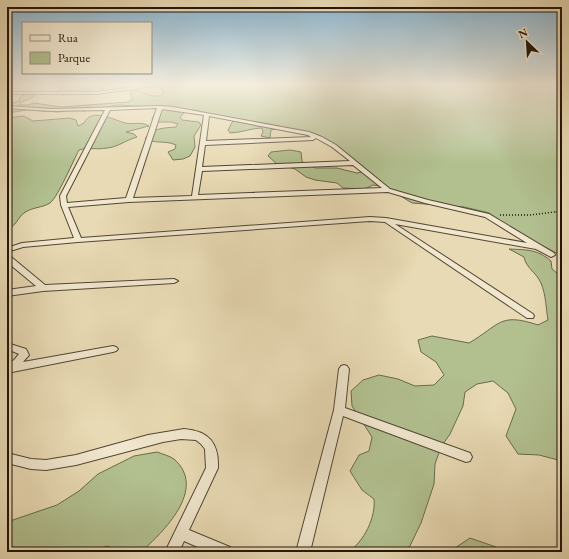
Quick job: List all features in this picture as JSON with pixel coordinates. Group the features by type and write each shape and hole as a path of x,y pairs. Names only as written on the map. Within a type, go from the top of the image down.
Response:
{"street":[{"path":"78,240 64,205 63,196 107,111"},
{"path":"129,200 159,111"},
{"path":"187,111 320,138 334,146 388,190"},
{"path":"195,197 207,114"},
{"path":"204,143 320,138"},
{"path":"199,169 354,163"},
{"path":"64,205 129,200 388,190 427,202 487,215 552,255"},
{"path":"7,250 22,246 78,240 358,220 386,220 536,246"},
{"path":"386,220 530,316"},
{"path":"7,258 43,288"},
{"path":"7,293 43,288 174,281"},
{"path":"7,346 23,351 24,355 18,363 7,369"},
{"path":"7,369 113,349"},
{"path":"304,552 339,410 344,370"},
{"path":"339,410 466,457"},
{"path":"7,458 24,463 45,465 72,460 137,442 186,434 196,436 206,441 212,449 212,468 172,552"},
{"path":"181,533 224,552"}],"path":[{"path":"487,215 530,215 562,211"}],"green space":[{"path":"7,111 20,111 7,113"},
{"path":"156,111 186,111 180,117 182,120 199,122 201,125 194,136 195,147 190,156 183,159 173,160 168,152 175,149 176,145 145,139 154,131 162,128 176,127 178,124 171,122 154,122 152,119"},
{"path":"199,111 562,111 562,256 517,232 489,213 464,207 412,203 386,187 373,185 365,189 343,188 337,183 315,180 306,177 295,169 277,164 268,156 271,152 290,150 301,152 302,161 306,165 316,168 337,168 357,173 366,171 337,151 326,140 279,128 271,130 270,138 261,136 263,132 262,128 230,133 228,130 234,119"},
{"path":"97,115 109,117 125,123 143,124 149,126 126,132 134,134 137,137 115,146 103,149 79,150 61,186 50,203 24,213 13,226 7,229 7,118 24,116 33,121 70,118 76,120 78,126 84,123 87,118"},
{"path":"509,249 532,251 541,254 551,261 552,269 562,277 562,461 539,455 518,454 506,436 516,409 508,393 493,381 477,384 465,392 463,406 450,434 441,447 435,464 434,484 421,523 407,552 348,552 354,548 364,536 371,521 374,506 374,499 362,490 350,471 359,455 369,451 372,437 352,406 351,391 363,380 379,375 398,379 415,386 434,385 444,375 436,362 421,352 418,340 432,336 469,343 500,322 515,320 538,325 548,320 544,292 539,279 527,264 524,257"},
{"path":"157,452 174,459 183,471 186,483 184,496 170,522 141,552 117,552 117,550 107,546 91,552 7,552 7,522 57,505 79,491 98,474 134,456"},
{"path":"470,538 496,547 503,552 452,552 452,550"}]}
